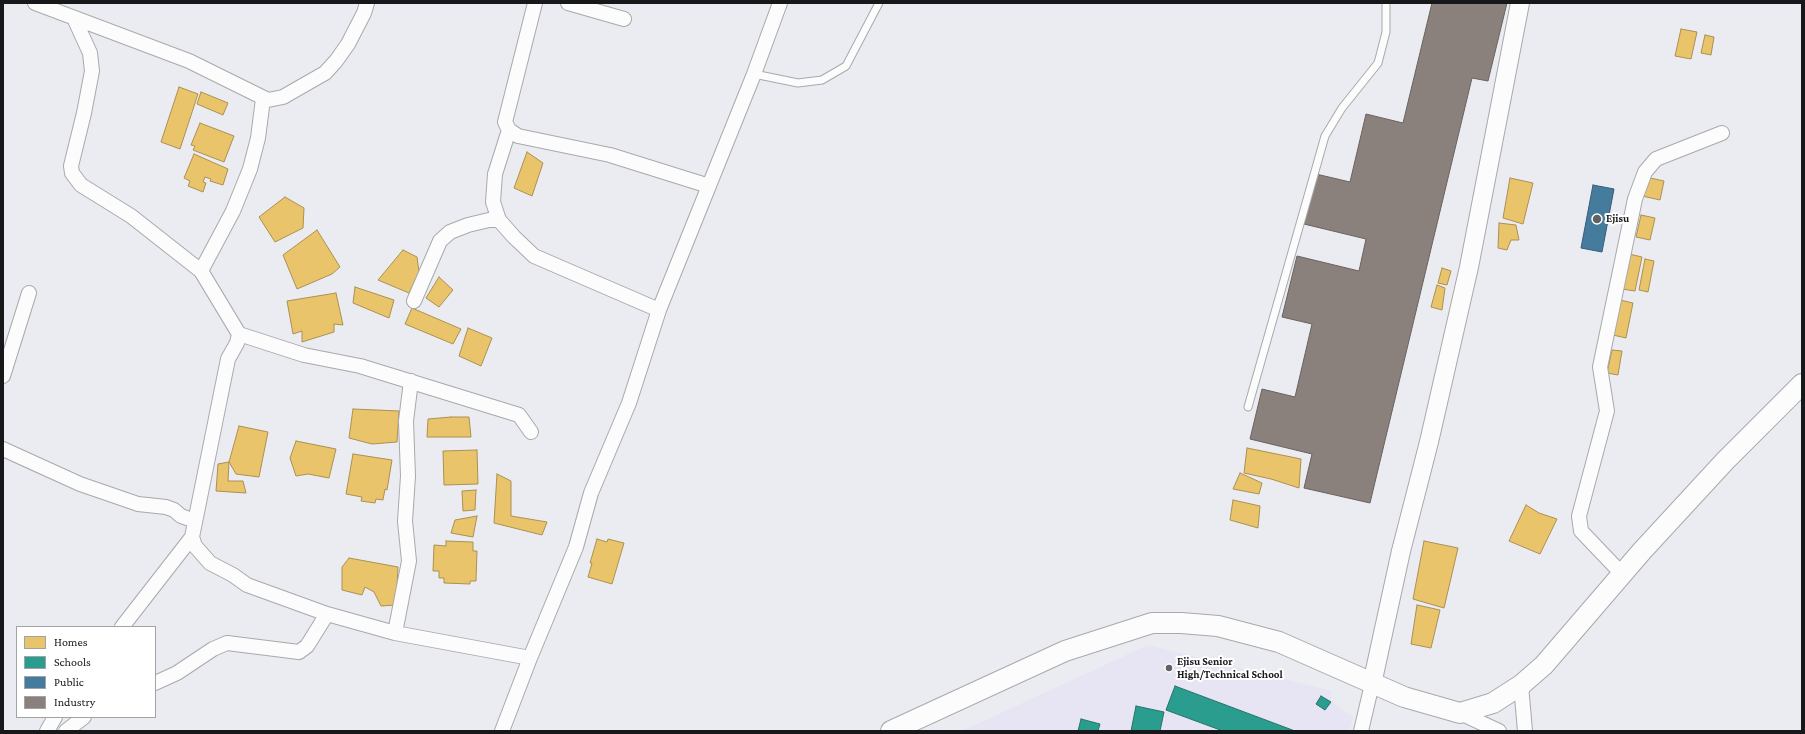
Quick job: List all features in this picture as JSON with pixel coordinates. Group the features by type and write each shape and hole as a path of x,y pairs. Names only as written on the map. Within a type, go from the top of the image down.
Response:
{"main road":[{"path":"890,731 1065,651 1152,623 1181,623 1218,626 1253,634 1279,642 1404,697 1460,713 1493,703 1521,685 1544,665 1725,462 1802,384"}],"street":[{"path":"35,3 189,61 263,99 275,100 284,97 325,73 336,62 348,44 364,13 367,3"},
{"path":"535,3 505,122 509,130 518,136 610,155 709,186"},
{"path":"568,3 624,19"},
{"path":"502,731 530,658 576,547 591,493 629,403 659,310 754,74 780,3"},
{"path":"1361,731 1401,551 1429,442 1468,267 1520,3"},
{"path":"74,18 90,53 92,71 84,113 71,166 72,173 81,185 132,216 201,271 239,334 304,355 360,366 519,415 531,432"},
{"path":"201,271 233,211 250,169 258,138 263,99"},
{"path":"509,130 495,174 493,202 499,220 514,238 534,256 659,310"},
{"path":"1623,575 1581,531 1579,516 1607,411 1600,367 1635,199 1645,172 1656,159 1722,133"},
{"path":"414,301 440,241 450,232 468,225 490,220 499,220"},
{"path":"3,376 29,293"},
{"path":"123,626 192,537 228,359 239,334"},
{"path":"395,633 409,561 405,521 408,476 406,421 411,381"},
{"path":"3,449 80,484 138,504 166,507 174,510 181,516 195,520"},
{"path":"192,537 195,546 210,563 234,575 247,585 327,614 395,633 530,658"},
{"path":"156,683 177,673 213,649 227,643 299,652 307,646 327,614"},
{"path":"1521,685 1525,731"},
{"path":"1460,713 1500,731"},
{"path":"47,731 54,718"},
{"path":"66,731 83,718"}],"lane":[{"path":"754,74 798,83 822,80 846,66 879,3"},
{"path":"1248,407 1325,136 1342,108 1378,64 1386,32 1386,3"}],"shaded area":[{"name":"Ejisu Senior High/Technical School","path":"1148,645 1332,691 1330,700 1353,717 1350,731 962,731"}],"building: Homes":[{"path":"1681,29 1697,32 1691,59 1675,56"},
{"path":"1705,35 1714,37 1711,55 1701,53"},
{"path":"179,87 198,94 180,149 161,142"},
{"path":"201,92 228,103 223,115 197,104"},
{"path":"200,123 234,136 224,162 193,150 195,146 191,145"},
{"path":"527,152 543,163 532,196 514,188"},
{"path":"194,154 228,169 223,185 210,181 211,179 205,177 203,182 206,183 203,192 188,186 190,181 184,178"},
{"path":"1646,177 1664,181 1660,200 1642,196"},
{"path":"1510,178 1533,183 1523,224 1503,218"},
{"path":"285,197 304,208 303,228 275,242 259,217"},
{"path":"1641,215 1655,218 1650,240 1636,237"},
{"path":"1499,223 1516,225 1519,240 1511,240 1507,250 1498,248"},
{"path":"317,230 340,267 332,274 297,289 283,255"},
{"path":"403,250 417,257 419,272 409,293 378,280"},
{"path":"1629,254 1642,257 1635,291 1622,289"},
{"path":"1645,259 1654,261 1648,292 1639,290"},
{"path":"1442,268 1451,271 1447,285 1438,283"},
{"path":"439,277 453,290 439,307 426,298"},
{"path":"1437,285 1445,288 1442,310 1431,307"},
{"path":"355,287 394,300 389,318 353,303"},
{"path":"336,293 343,325 334,324 334,332 302,342 302,331 293,334 287,301"},
{"path":"1620,300 1633,303 1626,338 1613,335"},
{"path":"412,308 461,329 453,344 405,324"},
{"path":"468,328 492,338 481,366 459,356"},
{"path":"1612,350 1622,351 1618,375 1607,373"},
{"path":"353,409 399,411 397,442 372,444 349,438"},
{"path":"469,417 471,437 427,437 428,419"},
{"path":"239,426 268,432 259,477 236,474 229,462"},
{"path":"296,441 336,449 329,478 308,474 296,476 290,458"},
{"path":"1247,448 1301,459 1299,488 1271,479 1244,473"},
{"path":"477,450 478,484 444,485 443,451"},
{"path":"353,454 392,460 387,490 385,489 383,500 376,499 375,503 361,501 362,497 346,494"},
{"path":"229,462 228,481 243,481 246,493 216,491 218,464"},
{"path":"1240,473 1262,483 1259,494 1233,489"},
{"path":"497,474 511,481 511,516 547,522 542,535 494,523"},
{"path":"476,490 475,510 463,511 462,491"},
{"path":"1233,500 1260,506 1258,528 1230,520"},
{"path":"1526,505 1539,513 1557,519 1540,554 1509,541"},
{"path":"477,516 473,537 451,533 455,520"},
{"path":"597,539 607,542 608,539 624,543 612,584 588,577 592,563 590,563"},
{"path":"446,541 473,542 473,551 477,551 476,581 470,581 470,584 444,583 444,578 439,578 439,571 433,571 434,545 446,546"},
{"path":"1424,541 1458,548 1444,608 1413,599"},
{"path":"349,558 398,567 396,605 381,606 374,592 365,587 362,595 342,590 342,567"},
{"path":"1417,605 1440,610 1431,648 1411,644"}],"building: Schools":[{"path":"1175,686 1295,731 1223,731 1166,710"},
{"path":"1321,696 1331,702 1325,710 1316,704"},
{"path":"1136,706 1164,712 1160,731 1131,731"},
{"path":"1081,719 1100,724 1098,731 1078,731"}],"building: Public":[{"name":"Ejisu","path":"1593,185 1614,189 1602,252 1581,248"}],"building: Industry":[{"path":"1432,3 1507,3 1488,81 1472,78 1370,503 1304,488 1312,454 1250,439 1262,389 1295,397 1312,324 1282,317 1297,256 1359,271 1366,239 1304,224 1316,174 1350,182 1366,114 1403,123"}],"place":[{"name":"Ejisu","path":"1597,219"},
{"name":"Ejisu Senior High/Technical School","path":"1169,668"}]}
